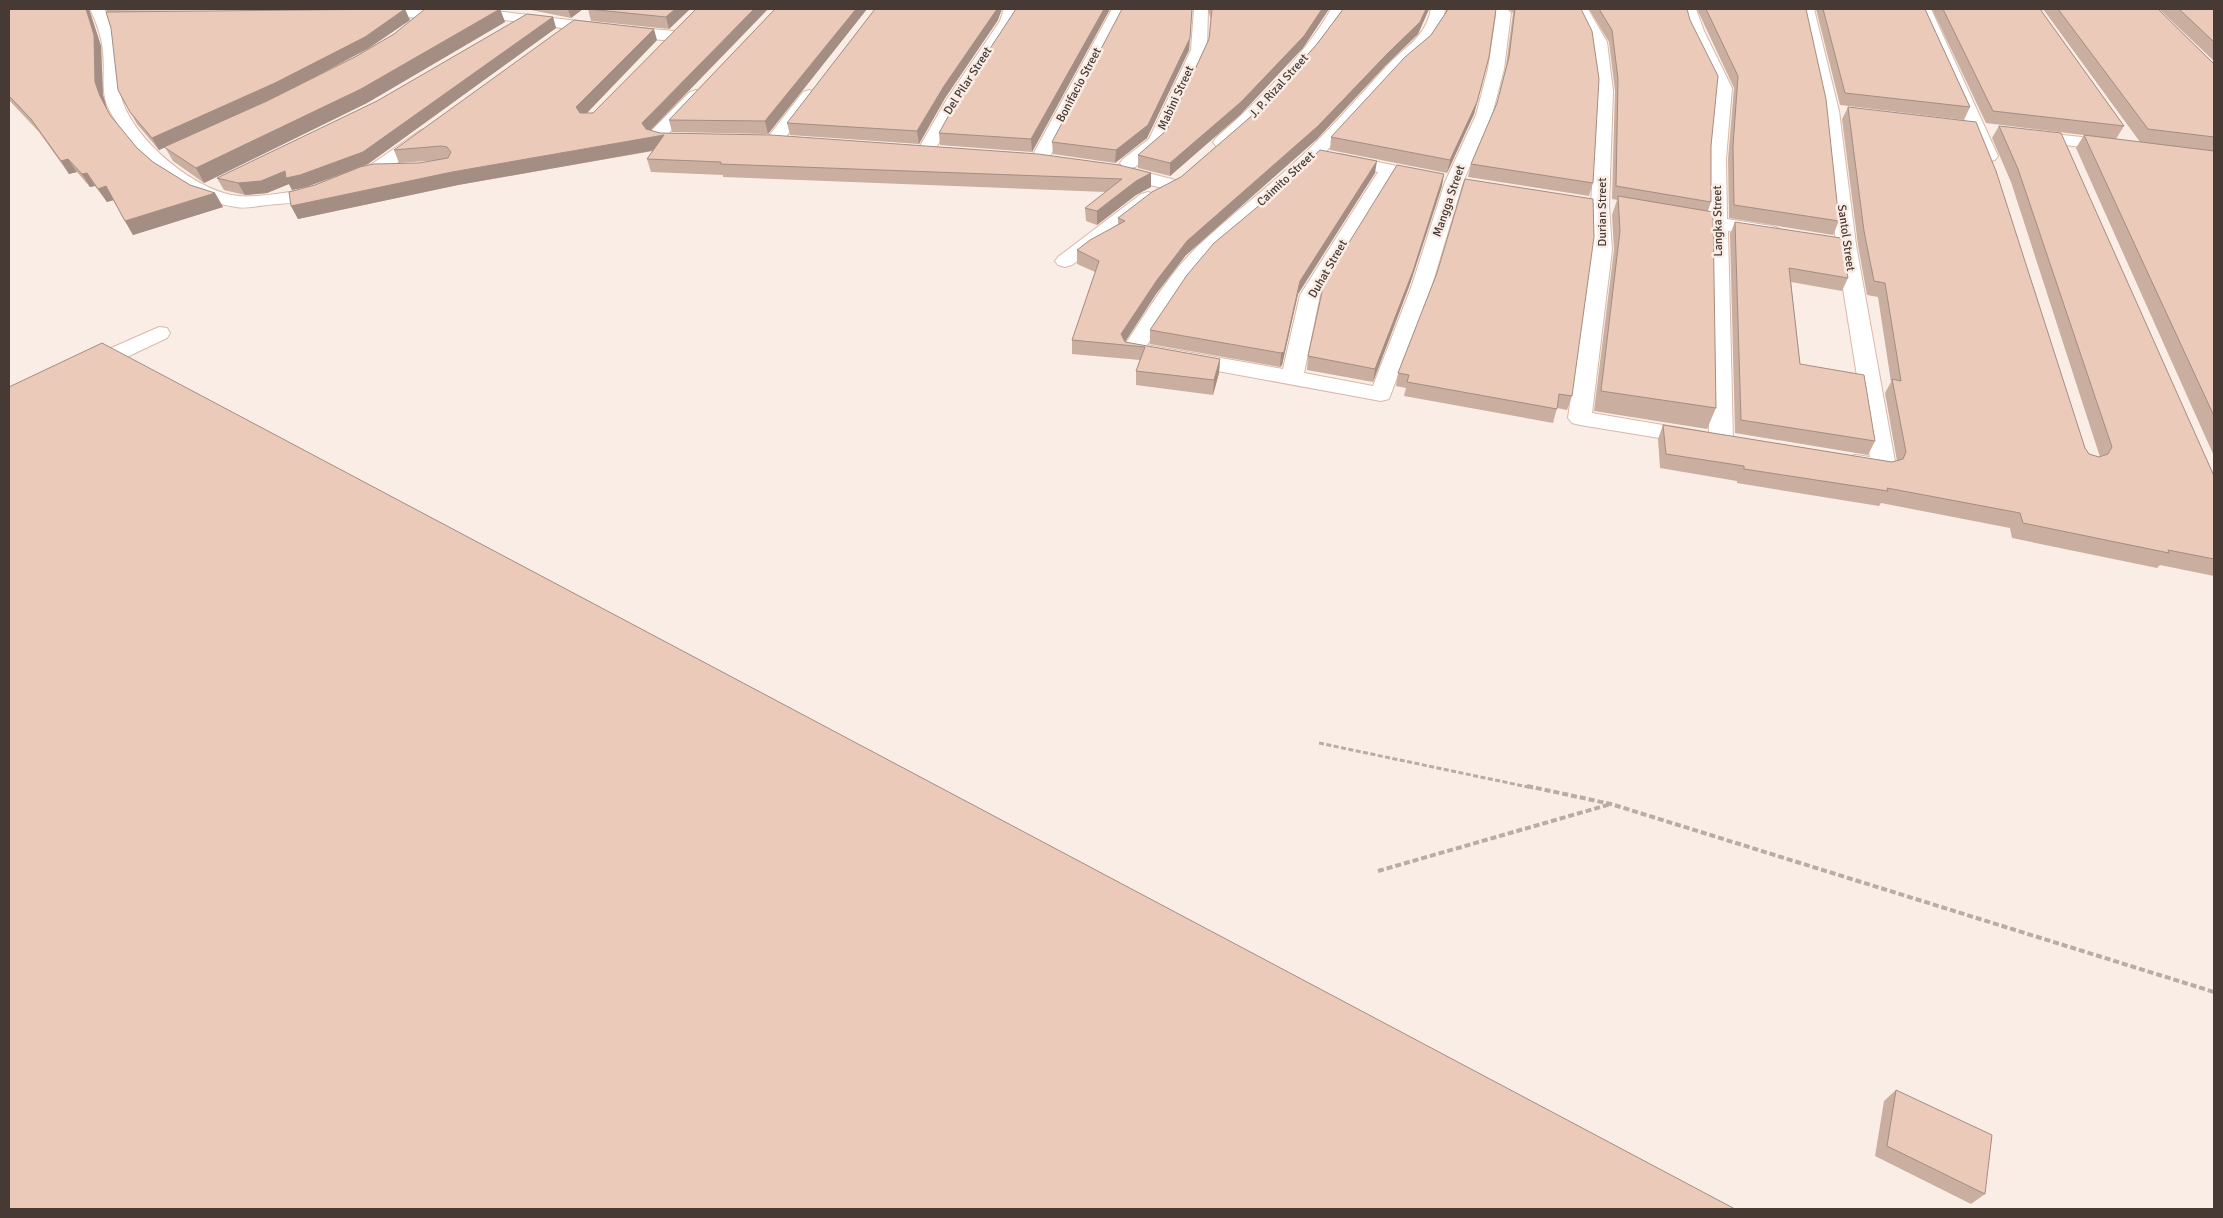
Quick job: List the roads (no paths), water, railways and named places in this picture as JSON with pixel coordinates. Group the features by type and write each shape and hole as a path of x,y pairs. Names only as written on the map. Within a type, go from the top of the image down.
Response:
{"street":[{"name":"Del Pilar Street","path":"925,153 955,99 1007,21 1012,9"},
{"name":"Bonifacio Street","path":"1039,160 1119,9"},
{"name":"Mabini Street","path":"1120,171 1156,142 1199,50 1202,20 1201,9"},
{"name":"J. P. Rizal Street","path":"1210,152 1248,120 1309,52 1331,23 1338,9"},
{"name":"Caimito Street","path":"1292,377 1133,349 1177,283 1205,250 1252,211 1314,154 1396,65 1422,43 1436,22 1438,9"},
{"name":"Mangga Street","path":"1292,377 1382,394 1422,285 1463,184 1484,115 1496,69 1504,13 1498,9"},
{"name":"Durian Street","path":"1581,9 1599,42 1605,91 1600,206 1602,250 1580,418 1731,442"},
{"name":"Langka Street","path":"1689,9 1696,31 1724,88 1717,159 1717,223 1731,442"},
{"name":"Santol Street","path":"1807,9 1831,112 1837,243 1884,467 1837,460"},
{"path":"1924,9 1988,130 1996,174"},
{"path":"352,13 430,11 533,14 572,26 678,32 660,50"},
{"path":"410,30 430,11"},
{"path":"160,16 100,13 111,50 113,98 133,134 164,157 186,184 204,192 238,202 313,194 339,183"},
{"path":"553,39 589,13"},
{"path":"502,34 533,14"},
{"path":"704,86 656,136 663,139 708,140"},
{"path":"774,141 816,87"},
{"path":"1831,112 1850,114"},
{"path":"357,177 375,170 442,123"},
{"path":"1958,127 1988,130"},
{"path":"2016,134 2066,149 2133,147 2122,131"},
{"path":"755,141 793,143"},
{"path":"906,152 943,154"},
{"path":"1314,154 1463,184"},
{"path":"1020,159 1057,163"},
{"path":"1102,168 1173,184"},
{"path":"375,170 406,170"},
{"name":"Duhat Street","path":"1292,377 1310,295 1388,170"},
{"path":"1065,261 1144,200 1173,184 1188,172"},
{"path":"204,192 223,180"},
{"path":"1581,202 1620,208"},
{"path":"1659,214 1791,236"},
{"path":"71,375 159,333"}]}
